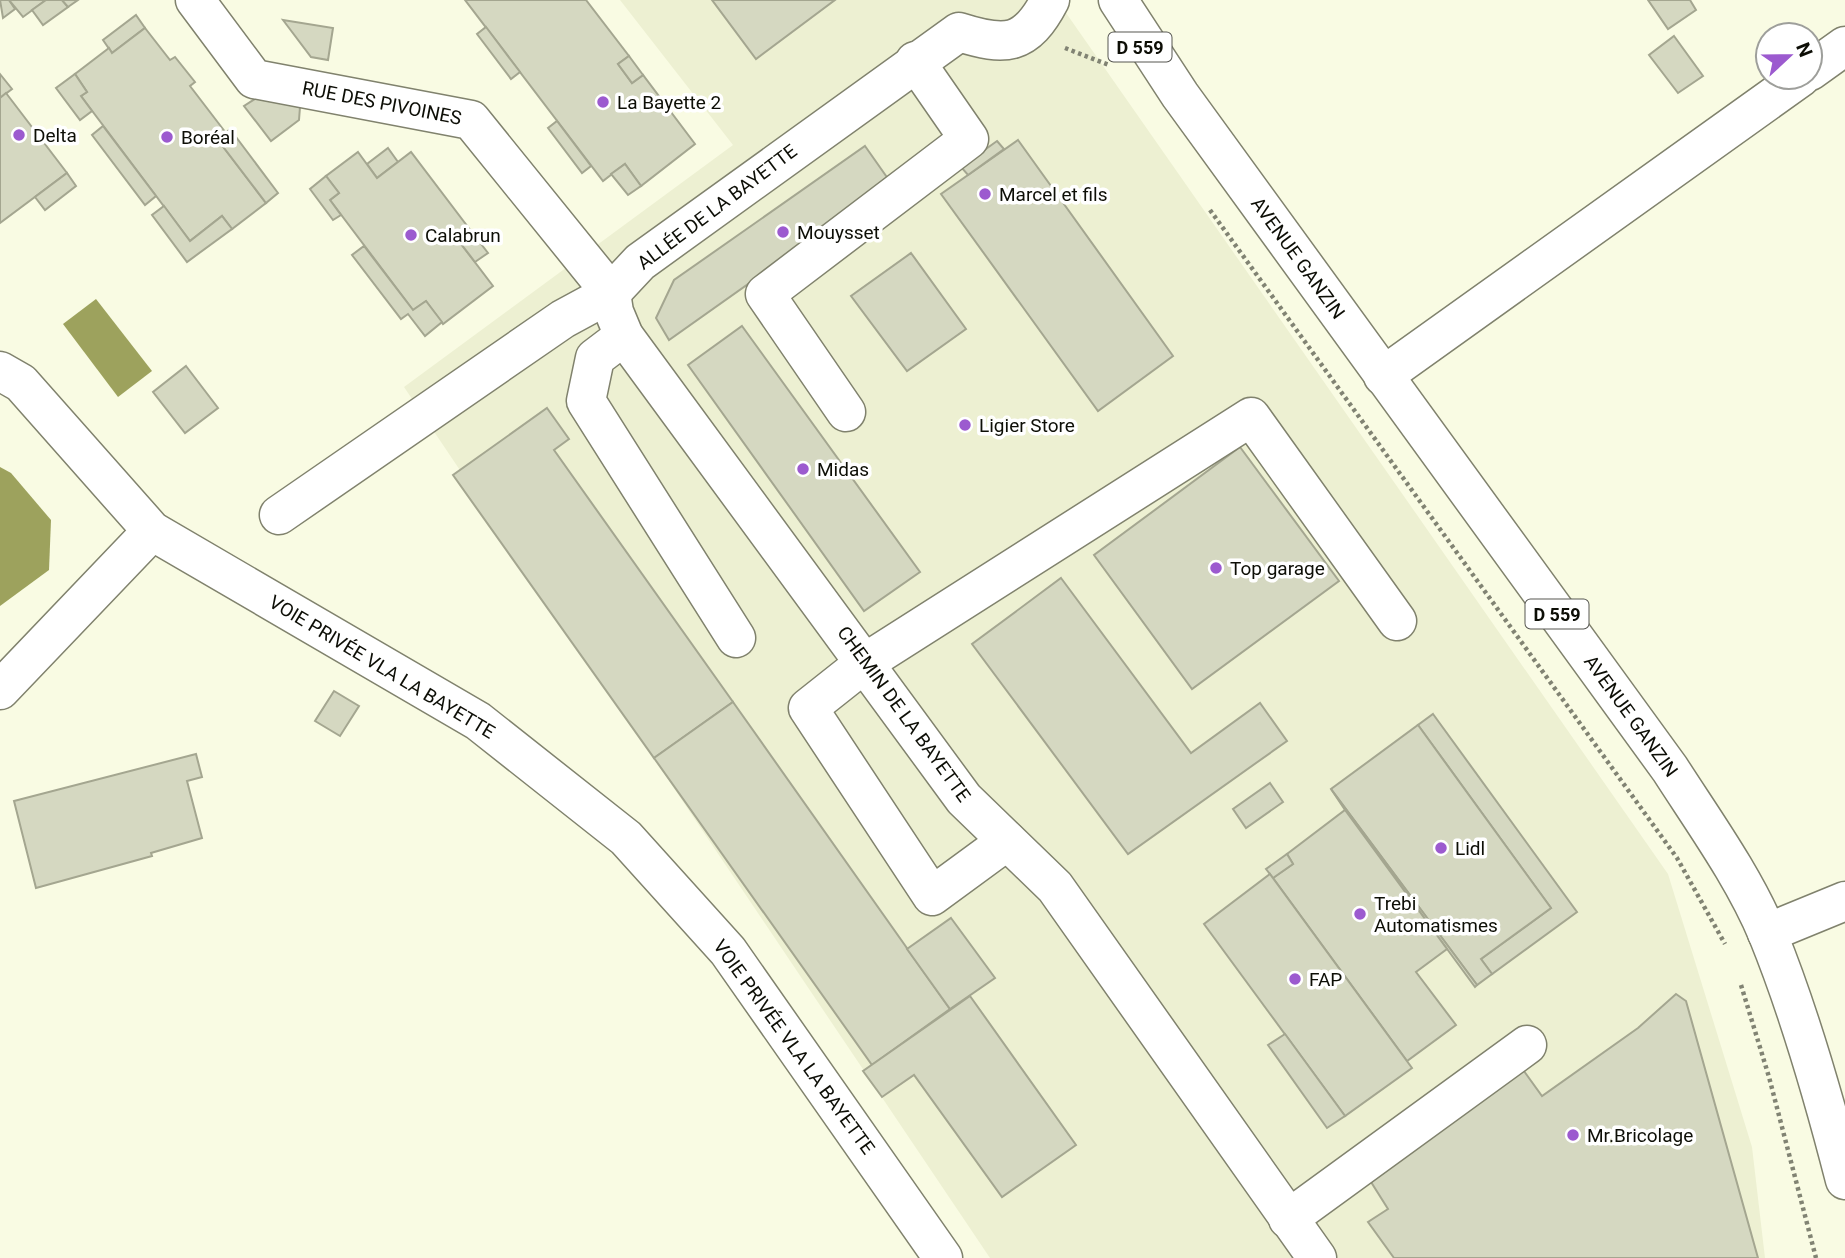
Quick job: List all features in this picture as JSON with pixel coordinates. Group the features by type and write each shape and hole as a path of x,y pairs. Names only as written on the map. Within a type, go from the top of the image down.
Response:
{"street":[{"name":"RUE DES PIVOINES","path":"195,0 254,79 471,120 611,293"},
{"name":"ALLÉE DE LA BAYETTE","path":"279,516 563,319 611,293 640,262 915,61 959,32 993,43 1016,38 1036,26 1050,0"},
{"name":"AVENUE GANZIN","path":"1101,0 1180,95"},
{"name":"AVENUE GANZIN","path":"1118,0 1180,95 1670,769 1720,846 1768,933 1801,1028 1845,1180"},
{"path":"1824,61 1845,46"},
{"path":"846,412 765,294 969,139 915,61"},
{"path":"1383,376 1781,91"},
{"name":"CHEMIN DE LA BAYETTE","path":"611,293 614,312 624,336 964,799 1055,887 1299,1244"},
{"path":"624,336 595,358 586,401 736,638"},
{"name":"VOIE PRIVÉE VLA LA BAYETTE","path":"0,371 21,383 152,530 478,721 626,838 727,951 943,1258"},
{"path":"1007,841 932,896 808,708 866,662 1251,417 1397,621"},
{"path":"0,690 152,530"},
{"path":"1768,933 1845,901"},
{"path":"1299,1244 1527,1045"}],"path":[{"path":"1058,45 1107,62 1115,74"},
{"path":"1206,205 1676,859 1726,947"},
{"path":"1737,971 1769,1077 1816,1258"}],"shaded area":[{"path":"620,0 1057,0 1668,874 1752,1147 1765,1258 990,1258 404,387 733,145"},
{"path":"96,299 152,371 118,397 63,324"},
{"path":"0,467 11,473 51,520 49,570 0,606"}],"building":[{"path":"0,0 9,0 15,9 3,18"},
{"path":"9,0 46,0 23,17"},
{"path":"46,0 62,0 68,7 43,25 32,10"},
{"path":"62,0 78,0 68,7"},
{"name":"La Bayette 2","path":"465,0 586,0 629,56 618,64 632,83 643,75 695,144 641,186 625,164 603,181"},
{"path":"712,0 835,0 756,59"},
{"path":"1648,0 1690,0 1696,10 1668,29"},
{"path":"136,15 145,28 112,53 103,40"},
{"path":"283,20 333,28 328,60 311,57"},
{"path":"486,27 520,72 511,79 477,34"},
{"name":"Boréal","path":"145,28 170,60 175,57 195,82 190,86 226,133 218,140 266,203 232,229 222,216 190,241 81,96 87,92 75,74 109,48 112,53"},
{"path":"1674,36 1703,76 1678,93 1649,55"},
{"path":"629,56 643,75 632,83 618,64"},
{"path":"0,74 12,89 0,98"},
{"path":"75,74 87,92 81,96 92,111 80,120 56,88"},
{"name":"Delta","path":"6,93 67,173 0,223 0,98"},
{"path":"258,97 300,107 299,120 271,141 244,106"},
{"path":"557,121 591,166 582,173 548,128"},
{"path":"103,126 156,196 145,205 92,135"},
{"path":"230,129 278,193 266,203 218,140"},
{"path":"1018,140 1173,356 1098,411 941,194"},
{"path":"997,141 1004,149 968,175 961,167"},
{"name":"Mouysset","path":"865,146 891,183 669,340 656,318 674,280"},
{"path":"388,148 398,162 377,178 367,164"},
{"name":"Calabrun","path":"358,152 377,178 411,152 471,231 458,240 493,286 443,324 426,301 413,310 330,200 339,193 326,176"},
{"path":"625,164 641,186 628,195 611,174"},
{"path":"67,173 76,186 45,210 35,197"},
{"path":"326,176 339,193 330,200 341,215 333,220 310,189"},
{"path":"164,206 190,241 222,216 232,229 187,262 152,215"},
{"path":"471,231 488,253 475,262 458,240"},
{"path":"364,246 413,310 426,301 442,322 425,336 408,314 401,319 352,255"},
{"path":"911,253 966,329 907,371 851,296"},
{"name":"Midas","path":"742,326 920,572 864,611 688,365"},
{"path":"186,366 218,408 185,433 153,392"},
{"path":"547,408 569,439 554,450 733,702 654,758 453,475"},
{"name":"Top garage","path":"1240,447 1339,581 1192,689 1094,555"},
{"path":"1061,578 1191,753 1260,703 1287,741 1128,854 972,644"},
{"path":"334,691 359,706 340,736 315,721"},
{"path":"733,702 950,1009 872,1065 654,758"},
{"path":"1433,714 1577,912 1492,974 1481,959 1551,908 1418,725"},
{"name":"Lidl","path":"1418,725 1551,908 1481,959 1492,974 1477,985 1331,789"},
{"path":"196,754 202,777 187,781 202,838 151,853 152,856 36,888 14,801"},
{"path":"1270,783 1283,802 1246,828 1233,809"},
{"path":"1331,789 1477,985 1475,987 1345,810"},
{"name":"Trebi Automatismes","path":"1345,810 1447,949 1416,972 1456,1025 1407,1061 1273,878 1293,864 1287,854"},
{"path":"1287,854 1293,864 1273,878 1266,869"},
{"name":"FAP","path":"1270,874 1412,1068 1345,1116 1204,924"},
{"path":"951,918 995,978 950,1009 907,949"},
{"name":"Mr.Bricolage","path":"1676,994 1686,1001 1758,1258 1394,1258 1368,1222 1388,1209 1366,1174 1521,1067 1542,1096 1638,1028"},
{"path":"970,996 1076,1145 1002,1197 914,1075 882,1097 863,1071"},
{"path":"1285,1034 1345,1116 1327,1128 1268,1045"}],"place":[{"name":"La Bayette 2","path":"603,102"},
{"name":"Delta","path":"19,135"},
{"name":"Boréal","path":"167,137"},
{"name":"Marcel et fils","path":"985,194"},
{"name":"Mouysset","path":"783,232"},
{"name":"Calabrun","path":"411,235"},
{"name":"Ligier Store","path":"965,425"},
{"name":"Midas","path":"803,469"},
{"name":"Top garage","path":"1216,568"},
{"name":"Lidl","path":"1441,848"},
{"name":"Trebi Automatismes","path":"1360,914"},
{"name":"FAP","path":"1295,979"},
{"name":"Mr.Bricolage","path":"1573,1135"}]}
